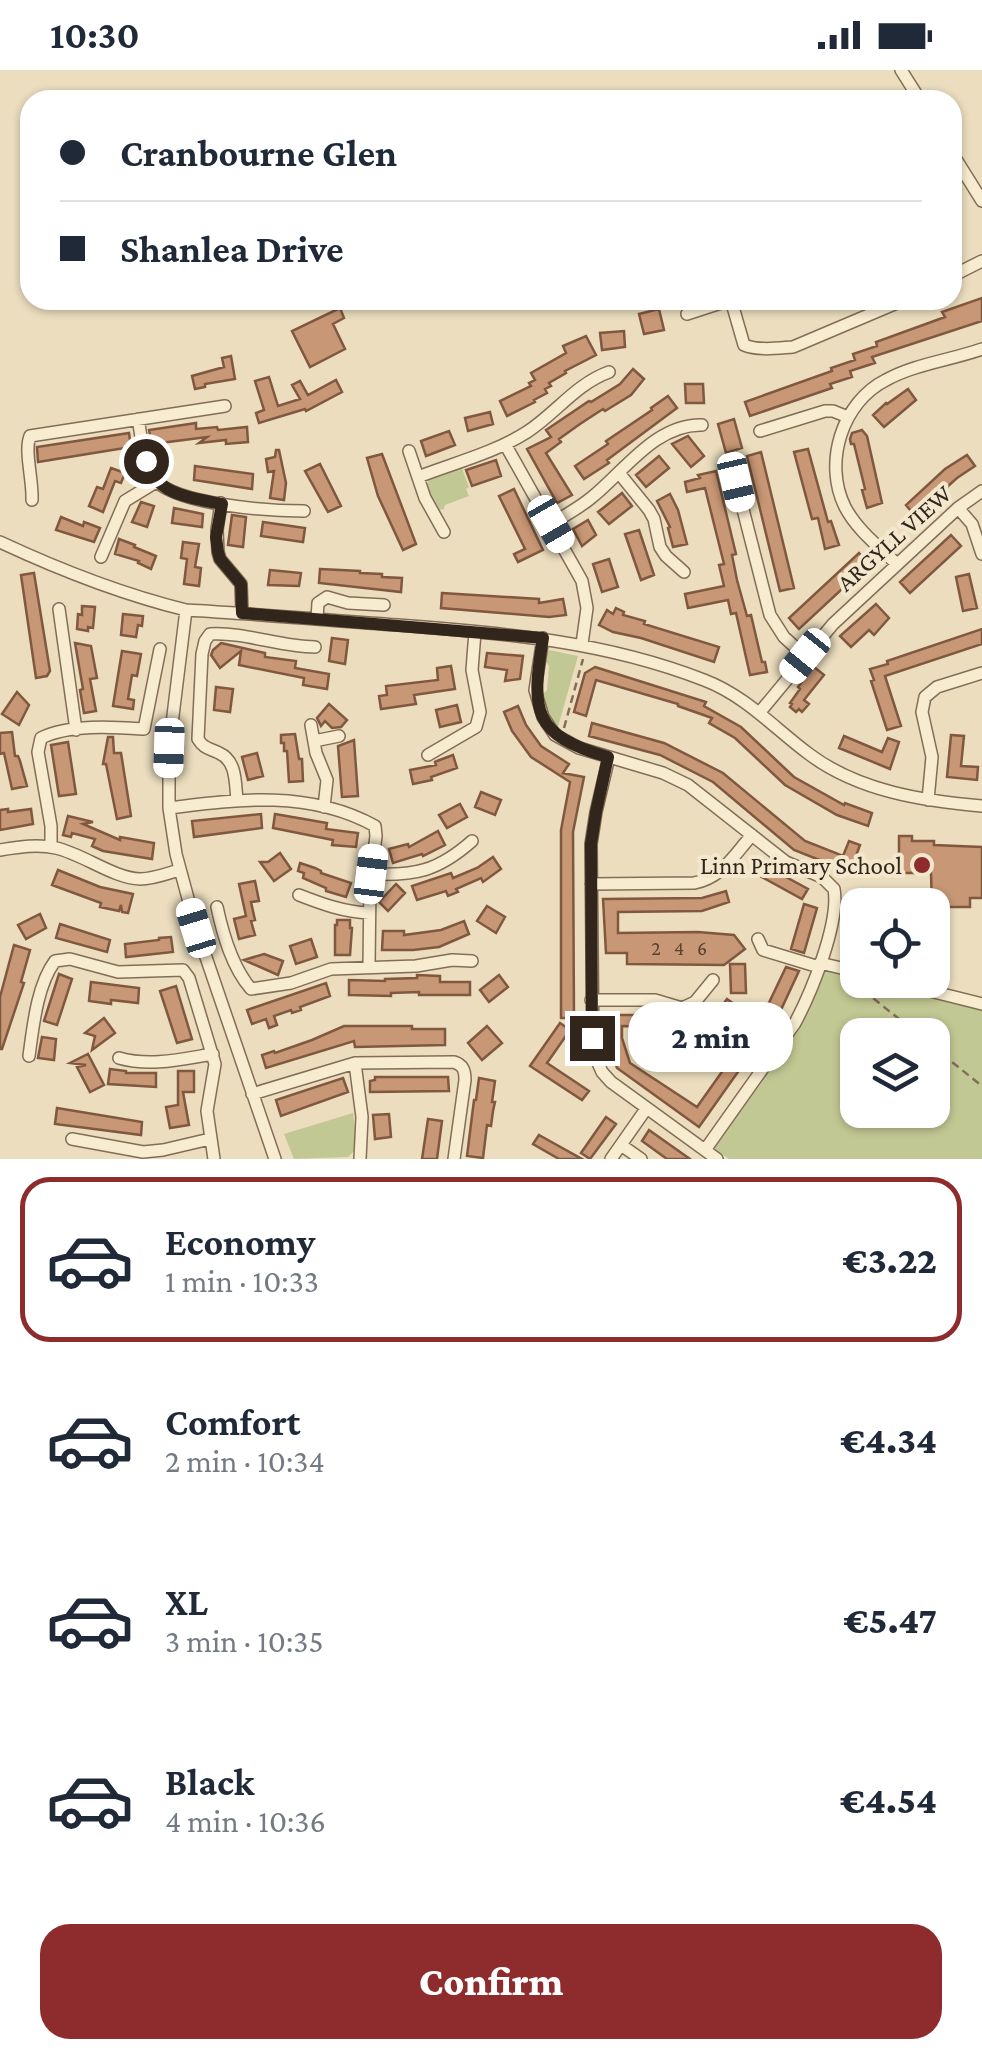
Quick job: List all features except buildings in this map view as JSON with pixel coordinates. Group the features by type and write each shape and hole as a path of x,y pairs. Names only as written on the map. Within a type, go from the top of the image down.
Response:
{"street":[{"path":"962,169 982,201"},
{"path":"687,314 700,310"},
{"path":"734,310 744,345 793,348 881,310"},
{"path":"897,564 861,530 842,502 836,457 839,438 848,417 868,393 890,378 982,349"},
{"path":"418,477 505,444 535,426 590,380 610,372"},
{"path":"32,500 26,444 30,436 225,406"},
{"path":"760,430 825,411 848,417"},
{"path":"138,419 146,461 156,482 178,495 222,504 304,511"},
{"path":"551,524 590,500 658,440 683,427 702,425"},
{"path":"505,444 577,571 586,594 584,645"},
{"path":"409,451 424,498 444,532"},
{"path":"618,473 649,510 666,556 684,572"},
{"path":"102,557 125,501 156,482"},
{"path":"736,482 770,616 784,637 805,656"},
{"name":"ARGYLL VIEW","path":"760,712 832,624 958,508 982,491"},
{"path":"222,504 216,537 218,552 241,584 242,613"},
{"path":"958,508 972,524 982,554"},
{"path":"0,542 130,596 186,610 543,638 584,645 662,666 727,690 833,769 878,787 928,800 982,806"},
{"path":"318,619 318,603 327,597 348,603 384,605"},
{"path":"58,609 76,730"},
{"path":"186,610 169,748 169,808 179,870 271,1158"},
{"path":"428,755 476,727 480,712 472,670 474,632"},
{"path":"237,800 229,759 204,748 198,739 204,641 210,634 224,633 294,647 315,647"},
{"path":"543,638 535,690 537,703 546,724 561,739 688,784 786,862 822,877 834,889 824,965 807,1001 705,1150"},
{"path":"51,848 38,744 41,738 76,730 144,730 160,649"},
{"path":"928,800 932,756 922,712 925,697 937,686 982,673"},
{"path":"311,725 316,754 327,777 324,807"},
{"path":"314,741 340,736"},
{"path":"608,757 593,828 592,1046 598,1066 611,1082 718,1159"},
{"path":"169,808 282,799 324,807 374,826 369,966"},
{"path":"591,884 708,880 720,873 752,835"},
{"path":"371,874 427,870 446,862 472,841"},
{"path":"0,850 51,848 132,878 150,878 179,870"},
{"path":"299,895 328,907 370,913"},
{"path":"217,906 233,958 251,989 291,983 332,969 472,960"},
{"path":"758,939 763,950 840,968"},
{"path":"29,1056 35,1015 54,961 64,958 118,972 182,970 189,978 213,1054 215,1071 208,1111 214,1159"},
{"path":"591,1000 654,1000 682,1008 694,1002 712,980"},
{"path":"950,996 982,1004"},
{"path":"119,1058 154,1062 213,1054"},
{"path":"252,1094 355,1063 454,1062 465,1071 454,1159"},
{"path":"355,1063 362,1117 360,1159"},
{"path":"610,1159 646,1109"},
{"path":"72,1139 143,1152 210,1139"},
{"path":"621,1145 641,1159"}],"path":[{"path":"561,739 584,645"},
{"path":"824,965 896,1018"},
{"path":"950,1060 982,1086"}],"green space":[{"path":"461,466 469,496 439,510 426,494 430,492 428,480"},
{"path":"549,650 578,656 558,727 541,696 547,690 549,666 544,659"},
{"path":"823,968 840,972 840,998 942,998 982,1008 982,1159 729,1159 711,1146"},
{"path":"353,1113 354,1151 348,1157 294,1159 284,1134"}],"place":[{"name":"Linn Primary School","path":"922,865"}],"route":[{"path":"146,461 156,482 170,491 222,504 216,537 218,552 241,584 242,613 543,638 535,690 542,718 561,739 608,757 591,844 592,1038"}]}
